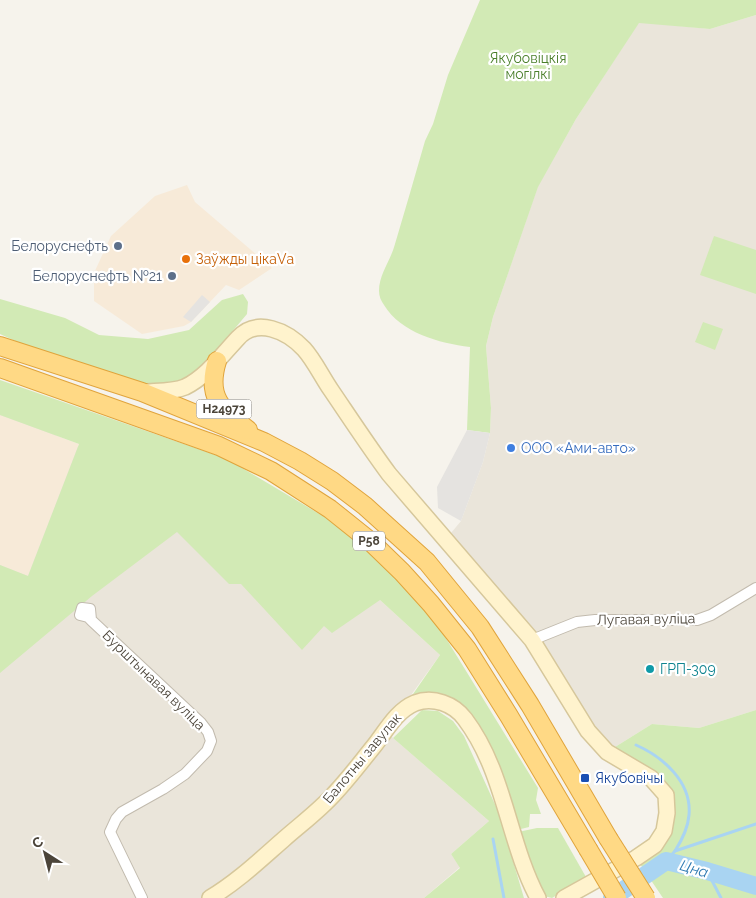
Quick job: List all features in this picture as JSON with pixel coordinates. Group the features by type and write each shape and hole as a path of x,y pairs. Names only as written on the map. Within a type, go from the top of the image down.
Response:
{"highway":[{"path":"0,339 65,367"},
{"name":"Р58","path":"0,346 142,392 264,442 332,481 396,533 427,562 480,627 530,705 608,838 646,898"},
{"name":"Н24973","path":"217,361 213,375 217,399 232,417 264,442"},
{"name":"Р58","path":"0,368 220,446 271,472 330,509 370,542 402,572 431,604 467,649 618,898"}],"main road":[{"name":"Н24973","path":"142,392 175,390 186,386 217,361 250,328 261,327 276,330 288,336 304,349 368,445 390,474 532,640"},
{"path":"532,640 588,731 607,752 651,778 666,795 667,813 664,831 655,845 636,858 564,898"},
{"name":"Балотны завулак","path":"210,898 260,860 333,795 402,710 414,703 434,700 455,709 464,717 482,748 498,786 527,874 538,898"}],"street":[{"name":"Лугавая вуліца","path":"532,640 577,622 595,620 697,620 756,588"},
{"name":"Бурштынавая вуліца","path":"92,620 201,722 208,732 211,742 207,751 184,774 163,789 122,812 112,825 110,832 142,898"}],"shaded area":[{"path":"756,15 756,710 699,728 652,724 607,752 532,640 446,539 461,521 483,462 490,433 491,408 486,346 493,317 538,186 576,119 639,22 710,29"},
{"path":"187,185 195,202 272,268 239,290 226,285 191,322 184,326 142,334 94,301 94,273 111,236 155,196"},
{"path":"202,295 210,302 191,322 183,317"},
{"path":"0,407 380,600 440,655 385,731 489,821 451,854 460,867 424,898 0,898"},
{"path":"0,415 79,444 28,576 0,565"},
{"path":"467,430 490,433 483,462 461,521 438,508 437,487"}],"green space":[{"name":"Якубовіцкія могілкі","path":"480,0 756,0 756,15 710,29 639,23 576,119 538,187 493,317 486,346 491,408 490,433 467,430 470,347 446,343 411,330 391,315 382,302 379,291 381,279 393,250 425,141 433,124 448,75"},
{"path":"714,236 756,250 756,294 700,275"},
{"path":"243,294 248,302 247,314 198,372 185,382 149,388 24,345 0,334 0,299 65,318 99,335 148,339 189,330 222,300"},
{"path":"703,322 723,329 715,350 695,342"},
{"path":"0,380 227,459 333,522 382,560 414,594 439,627 538,788 536,800 541,814 530,814 529,827 513,831 482,748 445,703 402,710 440,655 380,600 332,633 324,626 302,650 241,584 229,584 177,532 92,596 0,673 0,565 28,576 79,444 0,415"},
{"path":"422,710 438,711 453,721 464,736 498,811 524,898 424,898 460,868 451,854 489,821 393,738"},
{"path":"756,710 756,898 663,898 636,858 655,845 666,795 607,752 652,724 699,728"},
{"path":"537,828 558,828 586,877 552,898 544,896 537,888 518,832"}],"waterway":[{"path":"636,745 656,756 674,772 686,792 689,803 689,815 684,834 675,851"},
{"path":"666,861 675,851 756,824"},
{"path":"493,839 504,898"},
{"name":"Цна","path":"612,898 666,861 756,886"},
{"path":"707,871 721,898"}],"place":[{"name":"Белоруснефть","path":"118,246"},
{"name":"Заўжды цікаVа","path":"186,259"},
{"name":"Белоруснефть №21","path":"172,276"},
{"name":"ООО «Ами-авто»","path":"511,448"},
{"name":"ГРП-309","path":"650,669"},
{"name":"Якубовічы","path":"585,778"}]}
